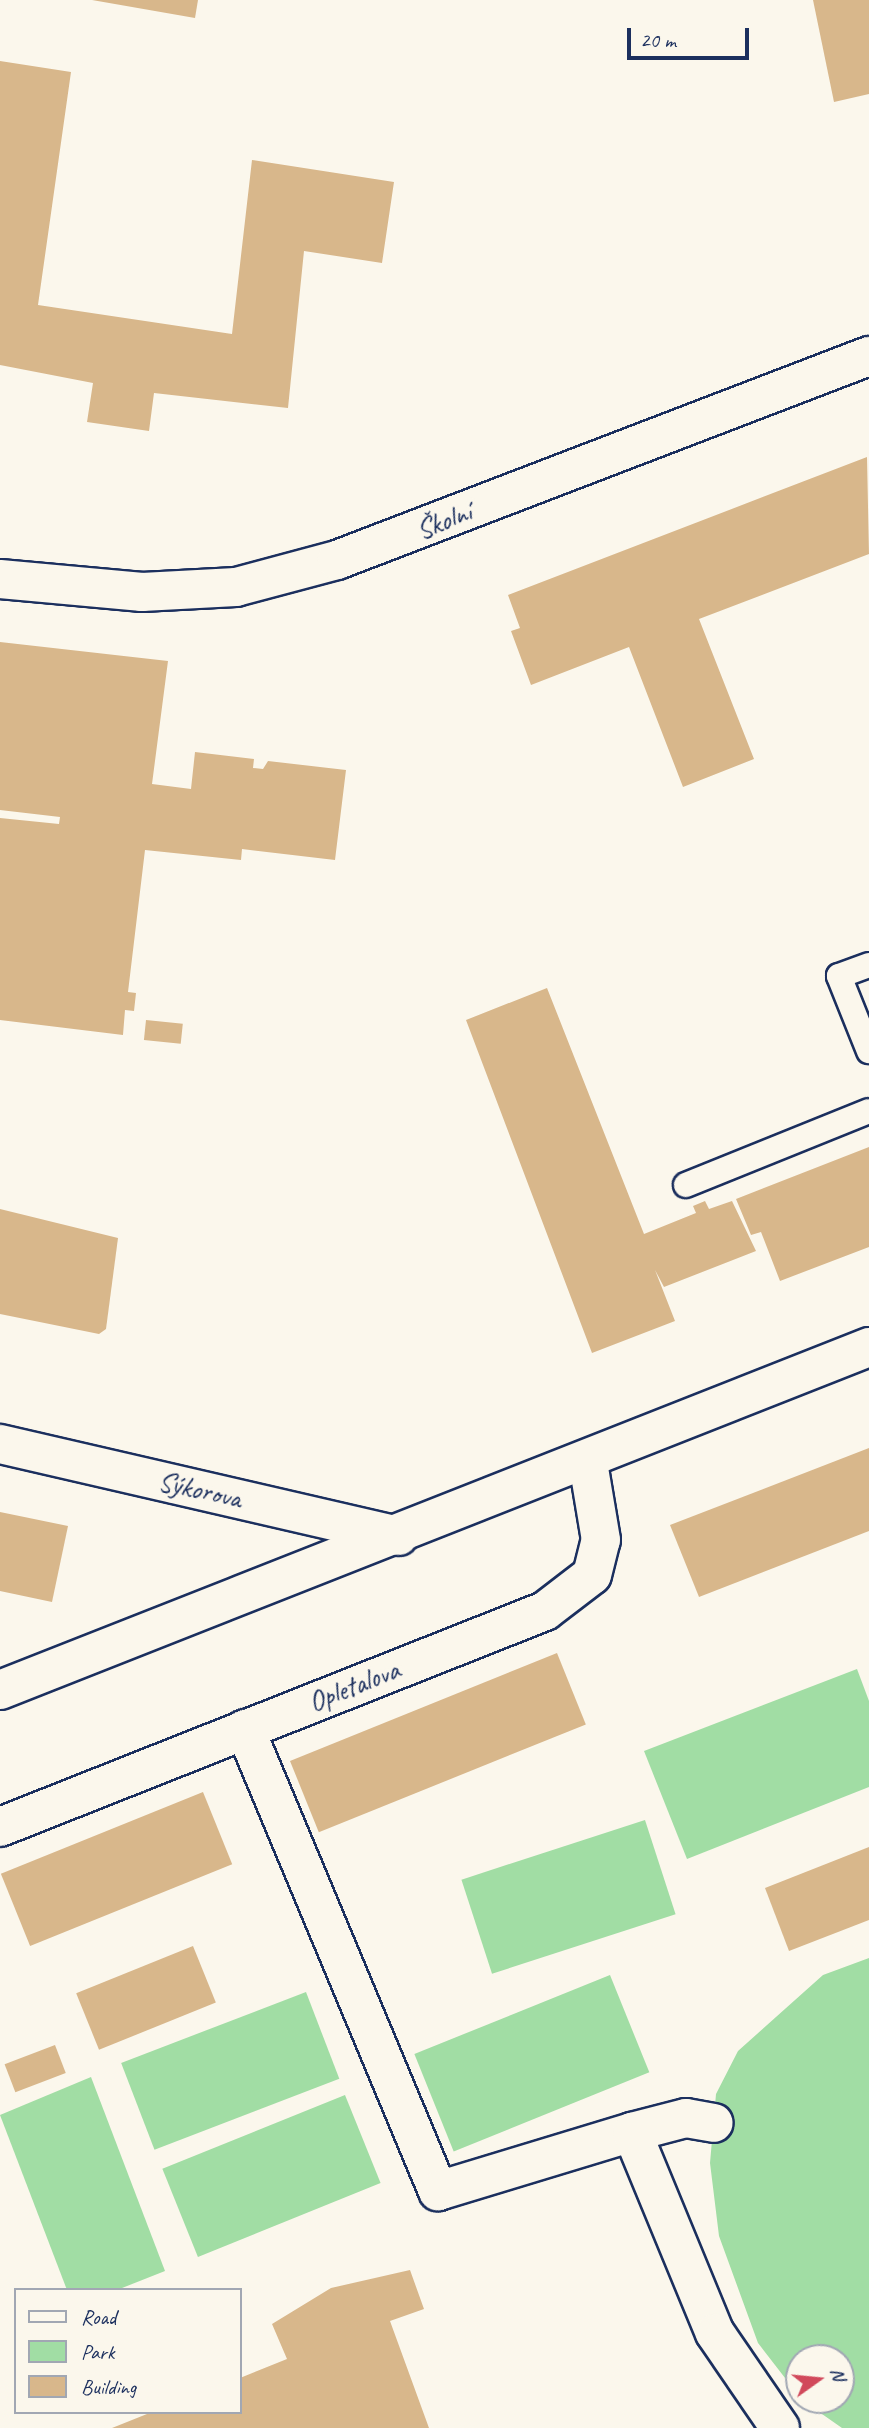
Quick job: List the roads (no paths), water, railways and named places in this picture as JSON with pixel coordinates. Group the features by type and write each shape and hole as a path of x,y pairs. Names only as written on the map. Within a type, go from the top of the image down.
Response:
{"street":[{"name":"Školní","path":"0,579 142,592 236,587 349,556 869,356"},
{"path":"0,1690 587,1462 869,1347"},
{"name":"Sýkorova","path":"0,1444 399,1536"},
{"name":"Opletalova","path":"0,1827 545,1611 592,1575 601,1540 587,1462"},
{"path":"245,1729 438,2191 685,2118 714,2123"},
{"path":"632,2132 715,2333 780,2428"}],"lane":[{"path":"869,965 839,976 869,1051"},
{"path":"686,1185 869,1111"}]}
